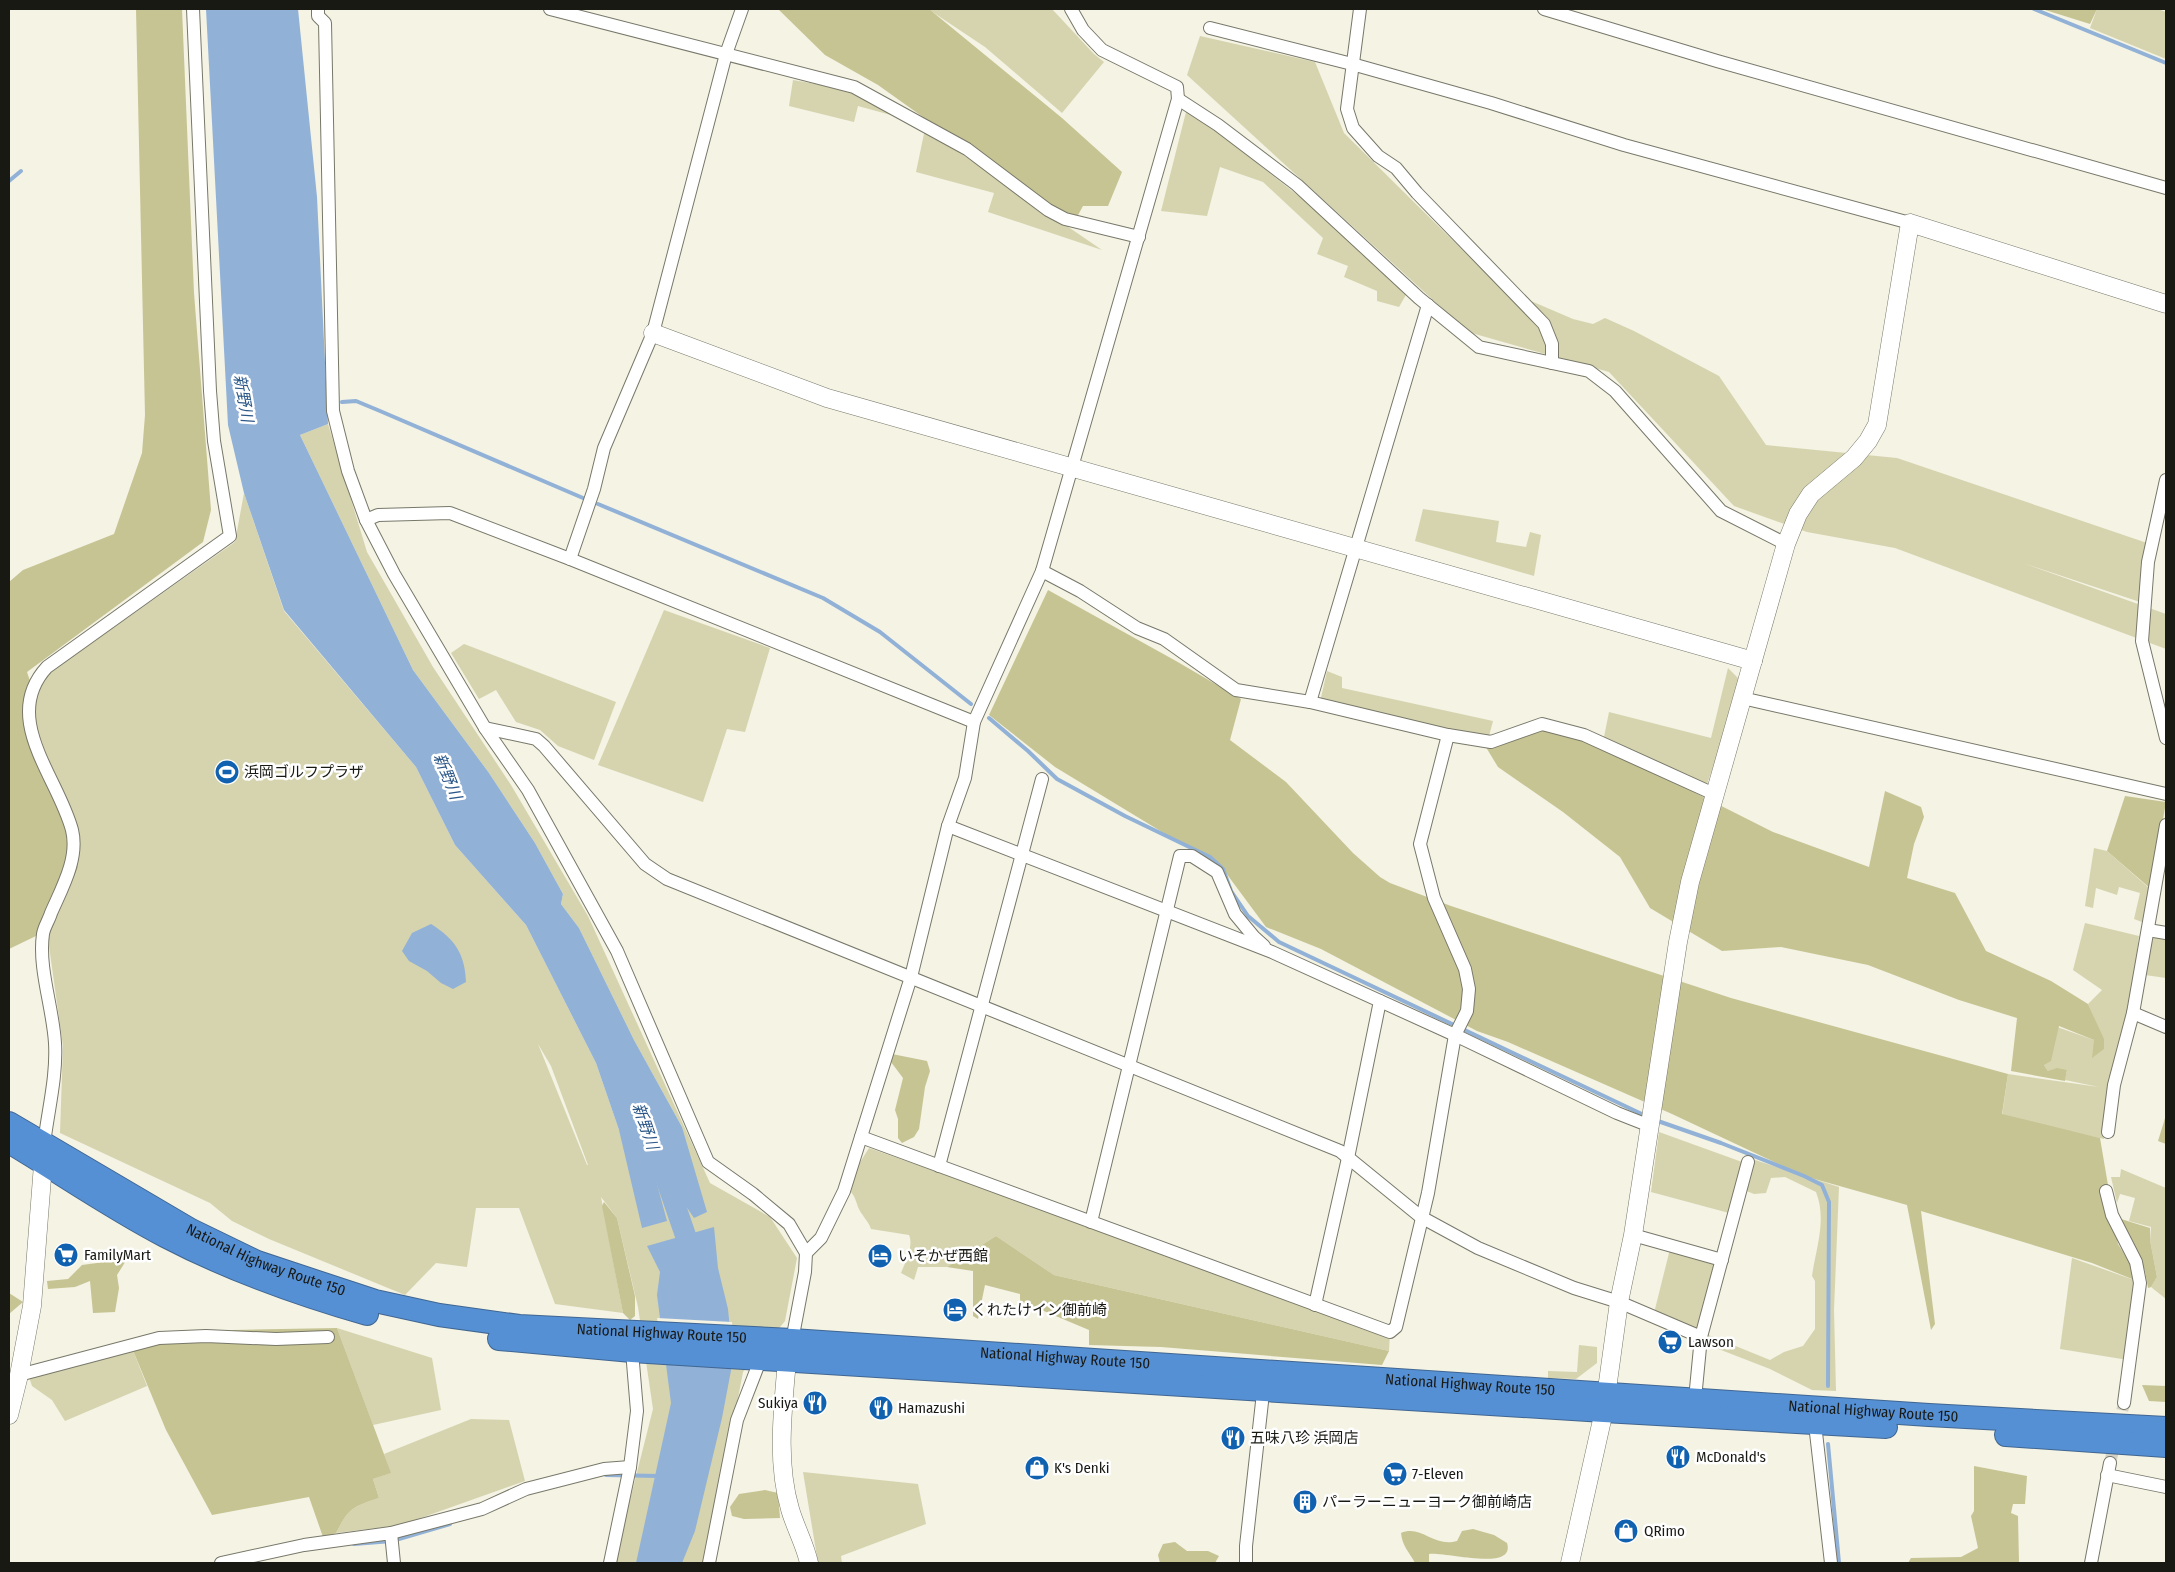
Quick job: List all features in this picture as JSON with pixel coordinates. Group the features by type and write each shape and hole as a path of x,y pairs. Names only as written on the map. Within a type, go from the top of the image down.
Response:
{"highway":[{"name":"National Highway Route 150","path":"9,1123 44,1154"},
{"name":"National Highway Route 150","path":"9,1142 44,1154 241,1254 298,1276 366,1298 477,1322 519,1326 639,1344 752,1351 790,1350 1605,1403 1815,1424 1928,1429 2166,1446"},
{"name":"National Highway Route 150","path":"1605,1403 1695,1399 1929,1415 2166,1428"}],"street":[{"path":"9,1415 20,1376 32,1306 44,1154 55,1075 55,1043 42,952 43,932 70,870 73,848 72,832 66,813 29,732 26,714 28,696 35,679 47,667 230,536 214,441 210,391 193,9"},
{"path":"318,9 318,16 325,23"},
{"path":"327,9 325,23 333,412 348,471 366,520 394,574 485,728 528,790 617,950 708,1162 752,1194 788,1224 806,1253 805,1272 790,1350 782,1432 784,1477 790,1509 809,1563"},
{"path":"550,9 854,87 960,144 1048,210 1065,219 1139,237"},
{"path":"570,559 594,489 604,448 653,333 726,54 742,9"},
{"path":"806,1253 821,1238 844,1192 911,977 948,826 964,778 974,722 1042,571 1178,99 1177,87 1102,50 1083,30 1071,9"},
{"path":"1360,9 1347,109 1353,128 1378,156 1396,168 1417,193 1544,324 1552,344 1552,363"},
{"path":"1544,9 1792,82 2166,188"},
{"path":"1210,28 1352,64 1491,103 1624,144 1910,223 2166,304"},
{"path":"1178,99 1218,125 1297,185 1428,305 1479,347 1589,372 1604,381 1721,511 1786,544"},
{"path":"1570,1563 1605,1403 1619,1302 1633,1235 1680,934 1690,882 1786,544 1798,514 1811,494 1854,458 1868,441 1877,425 1910,223"},
{"path":"1310,702 1428,305"},
{"path":"653,333 827,398 1753,661"},
{"path":"2166,480 2148,562 2142,641 2166,738"},
{"path":"366,520 378,515 450,514 570,559 974,722"},
{"path":"1042,571 1080,591 1137,628 1164,639 1236,690 1310,702 1448,735 1491,742 1542,724 1584,735 1714,794"},
{"path":"1742,698 2166,794"},
{"path":"485,728 536,739 540,742 645,864 667,879 1340,1151 1421,1217 1478,1248 1574,1288 1619,1302 1701,1337"},
{"path":"861,1137 1390,1332 1396,1327 1428,1192 1455,1035 1467,1011 1469,989 1465,969 1434,898 1420,844 1448,735"},
{"path":"939,1166 1042,780"},
{"path":"2108,1132 2114,1085 2133,1013 2166,825"},
{"path":"948,826 1272,952 1455,1035 1617,1113 1651,1120"},
{"path":"1091,1222 1180,856 1192,856 1217,872 1235,914 1254,937 1272,952"},
{"path":"2148,930 2166,934"},
{"path":"1315,1305 1348,1158 1380,1001"},
{"path":"2133,1013 2166,1028"},
{"path":"1695,1399 1701,1337 1748,1162"},
{"path":"2106,1191 2112,1215 2136,1262 2140,1283 2124,1403"},
{"path":"1633,1235 1722,1260"},
{"path":"20,1376 159,1338 206,1336 276,1339 328,1337"},
{"path":"610,1563 630,1467 636,1411 639,1344"},
{"path":"709,1563 752,1351"},
{"path":"1246,1563 1246,1546 1265,1381"},
{"path":"1815,1424 1830,1563"},
{"path":"221,1563 304,1545 391,1533 482,1509 526,1489 604,1469 630,1467"},
{"path":"2091,1563 2108,1469 2166,1487"},
{"path":"391,1533 394,1563"}],"shaded area":[{"path":"136,9 182,9 194,293 211,510 203,542 27,672 34,693 34,729 78,839 78,868 48,939 36,936 9,949 9,582 23,570 114,534 142,453 145,415"},
{"path":"778,9 929,9 1062,118 1122,172 1108,206 1083,206 1077,217 1052,209 878,85 825,55"},
{"path":"928,9 1052,9 1094,54 1104,62 1062,113 985,47"},
{"path":"2042,9 2097,9 2090,24"},
{"path":"2097,9 2158,9 2166,12 2166,59 2090,28"},
{"path":"1200,36 1315,62 1344,133 1501,288 1573,319 1593,324 1605,318 1634,331 1719,376 1766,445 1897,458 2147,543 2140,602 2023,563 2166,614 2166,649 1895,548 1807,532 1734,506 1609,372 1468,332 1187,75"},
{"path":"793,80 845,89 920,123 858,106 854,122 789,106"},
{"path":"1186,112 1192,112 1310,205 1407,293 1399,307 1377,301 1377,291 1344,277 1348,266 1317,254 1323,238 1263,182 1220,167 1207,216 1161,211"},
{"path":"925,129 1102,250 988,212 994,193 916,172"},
{"path":"328,424 367,552 433,667 511,785 588,916 710,1183 770,1217 797,1258 785,1321 743,1372 710,1563 614,1563 653,1409 638,1307 617,1218 601,1197 623,1313 555,1304 519,1208 476,1208 467,1267 436,1263 405,1295 269,1239 232,1221 210,1203 60,1133 63,1046 48,939 78,868 34,729 34,693 41,679 235,542 244,493 284,611 416,767 455,845 526,925 596,1063 619,1130 647,1150 694,1217 682,1127 634,1040 579,928 561,904 563,894 535,843 489,773 413,670 300,435","holes":["538,1044 551,1066 588,1165"]},
{"path":"1423,509 1499,521 1496,542 1526,547 1530,532 1541,535 1534,576 1415,541"},
{"path":"1048,590 1241,699 1230,740 1286,782 1353,853 1380,877 1390,883 1451,906 1731,998 2008,1074 2002,1114 2100,1138 2118,1244 2134,1270 2132,1279 2092,1263 1921,1211 1935,1324 1931,1330 1907,1205 1804,1176 1672,1114 1508,1042 1477,1031 1321,949 1266,927 1223,869 1055,767 989,715"},
{"path":"664,610 770,648 745,732 727,729 703,802 598,765"},
{"path":"464,644 616,702 594,760 558,746 540,730 516,722 496,690 479,699 451,653"},
{"path":"1728,668 1739,679 1737,699 1707,784 1604,737 1609,712 1711,738"},
{"path":"1327,671 1342,677 1342,688 1493,721 1488,740 1320,702"},
{"path":"1552,726 1616,753 1773,832 1869,867 1885,791 1921,807 1924,817 1914,844 1907,878 1955,893 1986,951 2051,981 2088,1004 2104,1039 2104,1049 2092,1058 2094,1040 2059,1026 2051,1061 2044,1065 2048,1071 2057,1068 2067,1070 2065,1081 2011,1071 2017,1018 1959,1000 1868,965 1781,947 1722,951 1650,908 1620,857 1563,812 1498,767 1484,744"},
{"path":"2125,796 2166,802 2151,889 2107,851"},
{"path":"2094,848 2107,851 2149,888 2142,922 2134,919 2140,893 2119,887 2117,895 2096,888 2093,908 2085,906"},
{"path":"2085,923 2139,936 2130,1008 2111,1089 2104,1139 2002,1116 2008,1074 2099,1087 2065,1080 2067,1070 2048,1071 2044,1065 2057,1027 2094,1040 2104,1041 2088,1004 2102,990 2073,970"},
{"path":"2156,936 2166,938 2166,978 2145,975 2153,938"},
{"path":"892,1054 927,1061 930,1071 925,1087 919,1129 914,1137 902,1143 898,1138 898,1119 895,1110 903,1078 891,1062"},
{"path":"2166,1115 2166,1144 2158,1141"},
{"path":"1659,1132 1742,1162 1729,1213 1651,1192"},
{"path":"869,1148 1390,1332 1389,1351 1054,1275 996,1236 947,1267 918,1267 914,1280 901,1273 910,1249 909,1235 871,1229 859,1210 851,1192 857,1167"},
{"path":"1752,1159 1839,1187 1834,1310 1836,1391 1812,1390 1770,1369 1703,1343 1706,1334 1770,1360 1784,1352 1803,1346 1815,1329 1815,1281 1812,1276 1821,1224 1821,1213 1816,1192 1785,1177 1771,1178 1766,1193 1754,1194 1744,1190"},
{"path":"2121,1169 2166,1188 2166,1299 2151,1287 2157,1277 2150,1240 2151,1227 2129,1221 2135,1198 2120,1194 2117,1203 2111,1177 2120,1177"},
{"path":"604,1202 617,1218 635,1296 635,1316 630,1320 623,1313 602,1206"},
{"path":"2121,1219 2150,1228 2150,1240 2157,1277 2151,1287 2148,1288 2145,1271"},
{"path":"996,1236 1054,1275 1389,1351 1382,1365 1161,1347 1089,1345 1089,1330 1020,1301 1020,1294 985,1285 978,1319 973,1316 973,1271 947,1267"},
{"path":"1671,1245 1721,1263 1703,1330 1653,1317"},
{"path":"2072,1258 2134,1280 2128,1360 2060,1349"},
{"path":"127,1259 117,1275 119,1288 115,1312 93,1313 90,1281 75,1287 48,1289 47,1281 68,1279 82,1265"},
{"path":"9,1293 23,1302 9,1314"},
{"path":"337,1328 432,1358 441,1410 373,1425"},
{"path":"337,1328 391,1473 373,1479 379,1498 357,1506 344,1518 336,1533 323,1537 309,1497 212,1515 166,1430 132,1348 216,1336 234,1330"},
{"path":"1579,1345 1597,1347 1597,1363 1576,1379 1548,1378 1548,1371 1577,1372"},
{"path":"132,1348 147,1386 65,1421 52,1400 32,1386 29,1377"},
{"path":"2142,1385 2166,1386 2166,1402 2149,1401"},
{"path":"471,1419 509,1420 525,1481 401,1525 336,1533 348,1513 357,1506 379,1498 373,1479 390,1473 384,1454"},
{"path":"1974,1466 2027,1476 2025,1504 2013,1504 2011,1513 2018,1516 2019,1563 1908,1563 1911,1558 1961,1557 1978,1548 1971,1516 1974,1511"},
{"path":"803,1472 918,1484 926,1524 841,1556 842,1563 818,1563"},
{"path":"765,1490 778,1493 780,1518 744,1519 732,1516 730,1507 739,1494"},
{"path":"1473,1529 1494,1535 1507,1543 1507,1552 1501,1557 1491,1559 1429,1554 1429,1563 1415,1563 1405,1546 1401,1533 1415,1531 1434,1539 1449,1542 1457,1541 1462,1531"},
{"path":"1175,1542 1187,1551 1208,1551 1219,1556 1215,1563 1160,1563 1158,1555 1163,1544"}],"water":[{"path":"206,9 298,9 317,197 328,424 300,435 413,670 489,773 535,843 563,894 561,904 579,928 634,1040 682,1127 707,1212 694,1218 648,1151 667,1221 642,1228 619,1130 596,1063 526,925 455,845 416,767 284,610 244,493 228,425"},
{"path":"431,924 446,935 461,955 466,982 453,989 409,961 402,951 412,933"},
{"path":"714,1227 718,1268 728,1309 733,1360 722,1418 695,1531 682,1563 636,1563 671,1403 657,1295 660,1272 647,1246"}],"pier":[{"path":"657,1318 732,1322 734,1347 661,1343"}],"waterway":[{"path":"2034,9 2166,63"},
{"path":"9,181 21,171"},
{"path":"342,402 356,401 583,498"},
{"path":"598,504 823,598 880,632 971,704"},
{"path":"989,718 1057,779 1125,816 1210,857 1223,869 1231,891 1248,916 1279,942 1646,1116"},
{"path":"1655,1120 1721,1143 1822,1185 1829,1202 1828,1386"},
{"name":"新野川","path":"656,1150 695,1263"},
{"path":"1828,1444 1839,1563"},
{"path":"606,1475 659,1476"},
{"path":"354,1544 392,1541 450,1524"}],"tunnel":[{"path":"2110,1463 2124,1403"}],"place":[{"name":"浜岡ゴルフプラザ","path":"227,772"},
{"name":"FamilyMart","path":"66,1255"},
{"name":"いそかぜ西館","path":"880,1256"},
{"name":"くれたけイン御前崎","path":"955,1310"},
{"name":"Lawson","path":"1670,1342"},
{"name":"Sukiya","path":"815,1403"},
{"name":"Hamazushi","path":"881,1408"},
{"name":"五味八珍 浜岡店","path":"1233,1438"},
{"name":"McDonald's","path":"1678,1457"},
{"name":"K's Denki","path":"1037,1468"},
{"name":"7-Eleven","path":"1395,1474"},
{"name":"パーラーニューヨーク御前崎店","path":"1305,1502"},
{"name":"QRimo","path":"1626,1531"}]}
